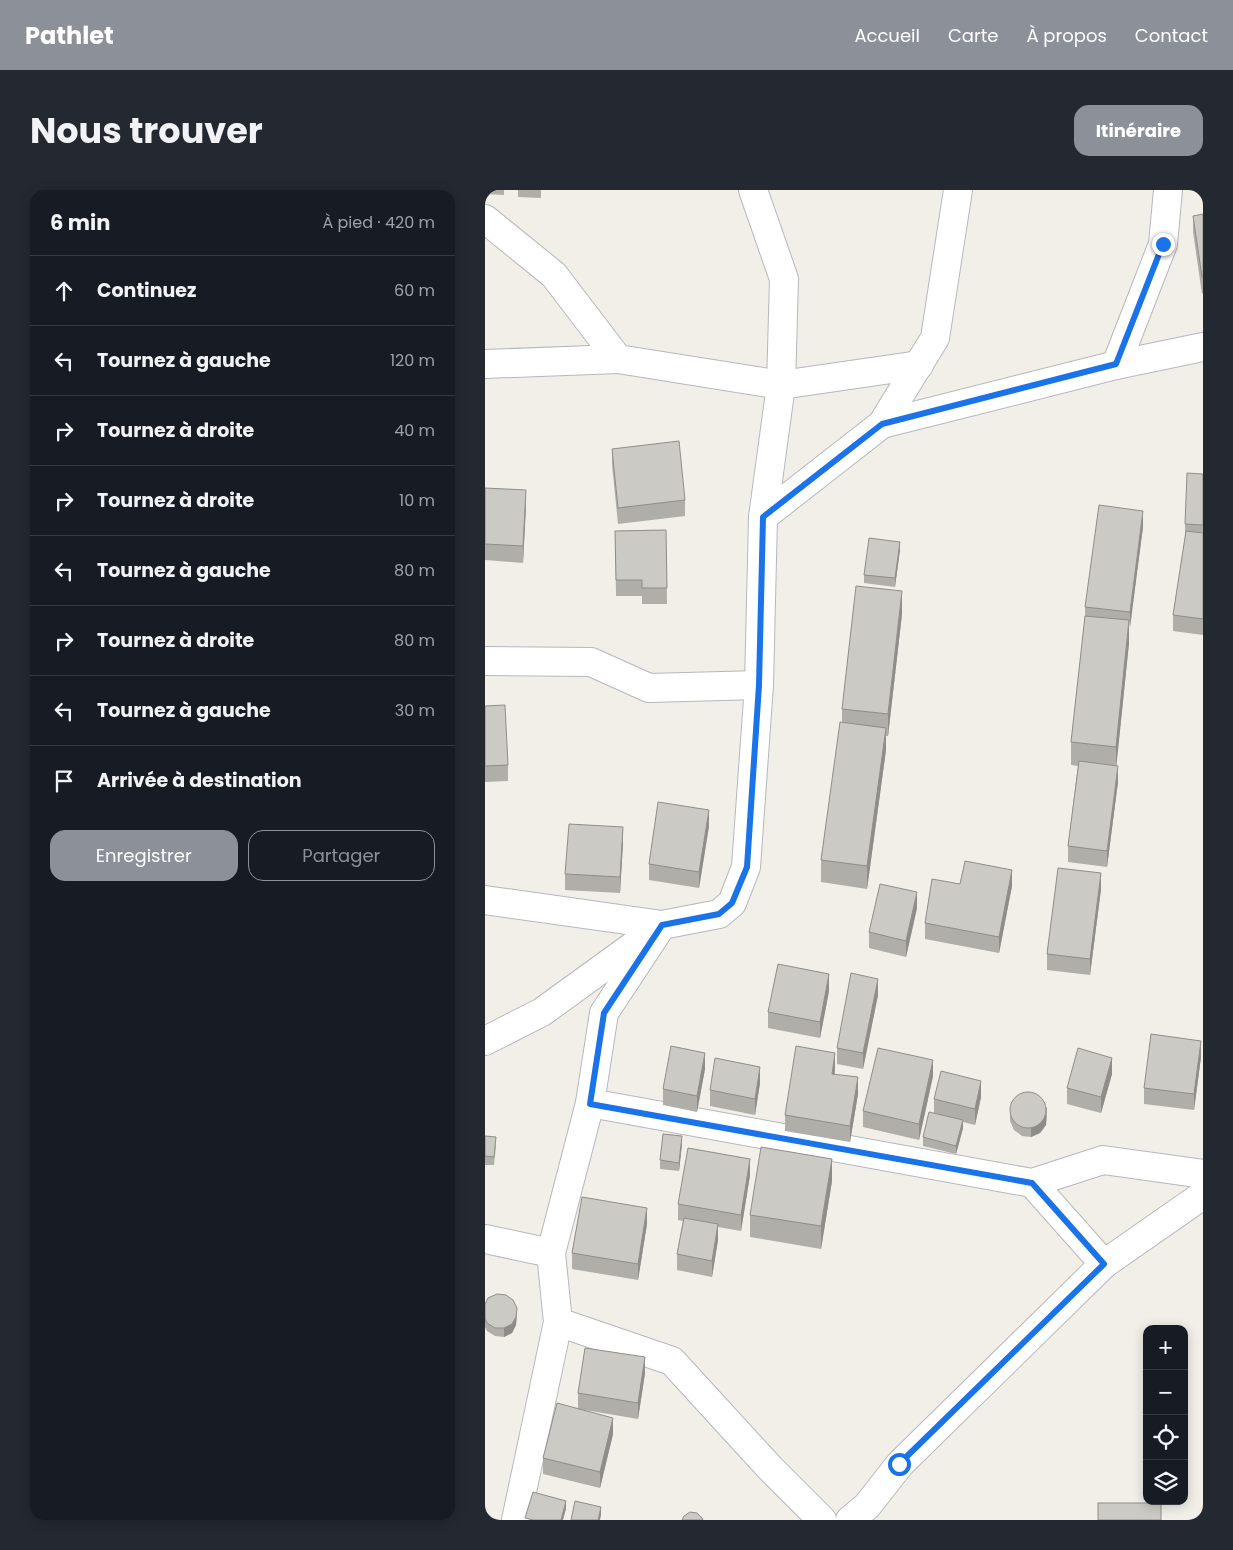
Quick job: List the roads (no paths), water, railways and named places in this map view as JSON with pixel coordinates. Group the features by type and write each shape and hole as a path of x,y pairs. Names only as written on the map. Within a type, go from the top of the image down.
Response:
{"street":[{"path":"485,900 662,925 719,914 732,903 747,867 759,685 763,517 781,385 784,279 753,190"},
{"path":"763,517 882,424 919,365 935,338 958,190"},
{"path":"1116,364 1163,244 1168,190"},
{"path":"485,219 554,275 618,359"},
{"path":"882,424 1116,364 1203,347"},
{"path":"485,364 618,359 781,385 919,365"},
{"path":"485,662 591,662 649,688 759,685"},
{"path":"485,1041 542,1012 662,925"},
{"path":"516,1520 558,1322 551,1254 590,1104 604,1013 662,925"},
{"path":"590,1104 1032,1183 1103,1160 1203,1174"},
{"path":"1032,1183 1104,1264"},
{"path":"851,1520 867,1506 899,1464 1104,1264 1203,1195"},
{"path":"485,1239 551,1254"},
{"path":"558,1322 672,1362 770,1468 822,1520"}]}
